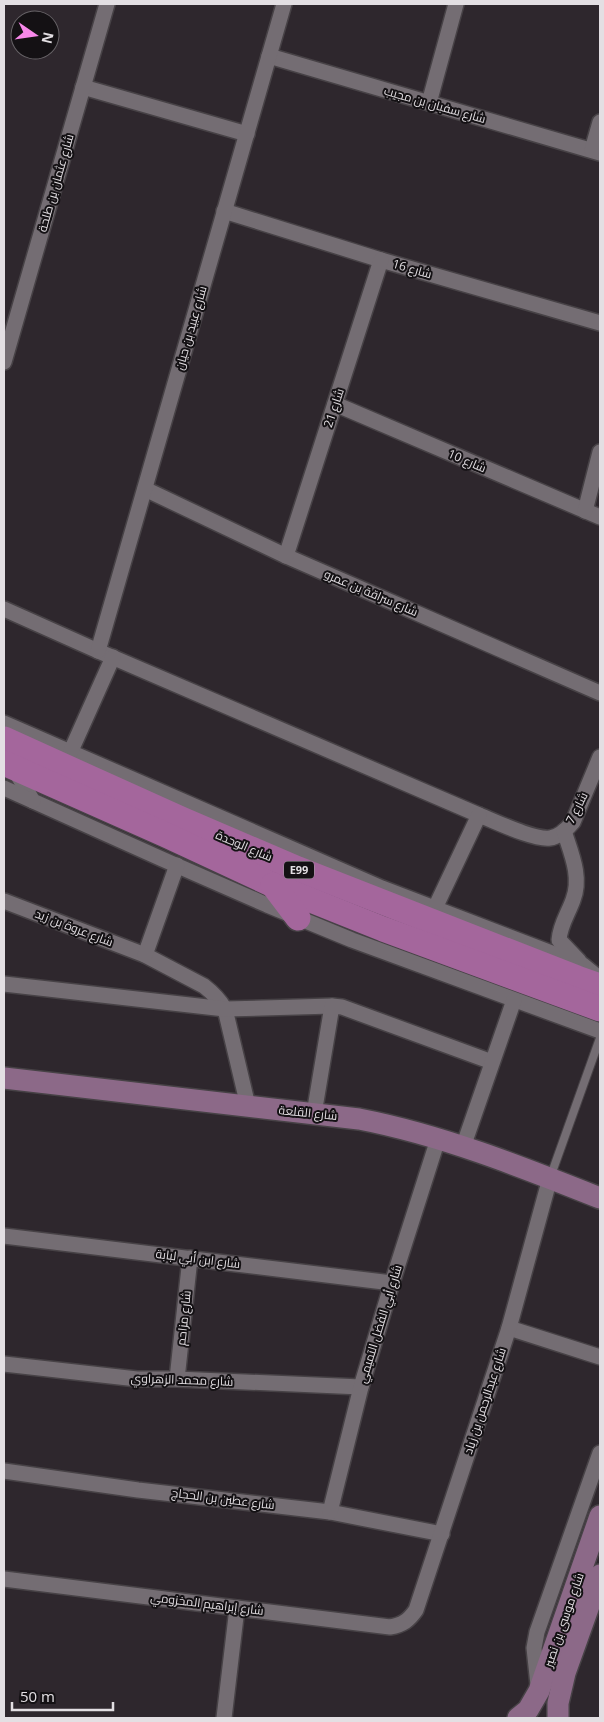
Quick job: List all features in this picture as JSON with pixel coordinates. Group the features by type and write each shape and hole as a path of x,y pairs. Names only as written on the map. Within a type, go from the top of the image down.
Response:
{"main road":[{"name":"شارع الوحدة","path":"4,739 180,819 298,869 600,986"},
{"name":"شارع الوحدة","path":"7,773 166,835 273,885 382,929 600,1009"},
{"path":"244,827 271,857"},
{"path":"273,885 298,918"}],"street":[{"name":"شارع عثمان بن طلحة","path":"4,362 107,4"},
{"name":"شارع عبيد بن حيان","path":"98,651 284,4"},
{"path":"429,103 456,4"},
{"name":"شارع سفبان بن مجيب","path":"269,56 596,152"},
{"path":"83,87 247,134"},
{"path":"596,152 600,122"},
{"name":"شارع 16","path":"224,211 382,260 600,323"},
{"name":"شارع 21","path":"286,556 382,260"},
{"name":"شارع 10","path":"335,404 600,517"},
{"path":"585,511 600,452"},
{"name":"شارع سراقة بن عمرو","path":"145,489 286,556 600,693"},
{"path":"4,609 479,815 536,837 551,838 564,831 574,863 577,883 574,899 560,930 559,940 583,965 600,979"},
{"path":"70,753 113,657"},
{"path":"4,723 382,888 583,965"},
{"name":"شارع 7","path":"564,831 573,822 600,758"},
{"path":"7,773 33,800 298,918 352,940 600,1030"},
{"path":"7,773 33,800"},
{"path":"435,908 479,815"},
{"path":"145,955 177,865"},
{"name":"شارع عروة بن زيد","path":"4,901 145,955 204,986 220,1000 225,1009"},
{"path":"4,984 225,1009 342,1007 492,1062"},
{"path":"463,1147 514,1000"},
{"path":"314,1114 332,1006"},
{"path":"225,1009 248,1106"},
{"name":"شارع القلعة","path":"4,1078 359,1119 393,1126 463,1147 600,1198"},
{"name":"شارع أبي الفضل التميمي","path":"330,1512 361,1387 438,1139"},
{"name":"شارع عبدالرحمن بن زياد","path":"410,1619 416,1610 442,1534 509,1328 550,1178"},
{"name":"شارع ابن أبي لبابة","path":"4,1236 392,1283"},
{"name":"شارع مزاحم","path":"177,1378 190,1258"},
{"path":"509,1328 598,1358"},
{"name":"شارع محمد الزهراوي","path":"4,1364 137,1379 177,1378 361,1387"},
{"path":"539,1691 534,1648 537,1632 600,1453"},
{"name":"شارع عطين بن الحجاج","path":"4,1471 138,1490 330,1512 442,1534"},
{"name":"شارع موسى بن نصير","path":"518,1718 528,1710 539,1691 600,1516"},
{"name":"شارع موسى بن نصير","path":"558,1718 558,1703 565,1673 600,1574"},
{"name":"شارع إبراهيم المخزومي","path":"4,1579 390,1627 400,1625 410,1619"},
{"path":"224,1718 237,1608"}],"lane":[{"path":"550,1178 600,1038"}]}
